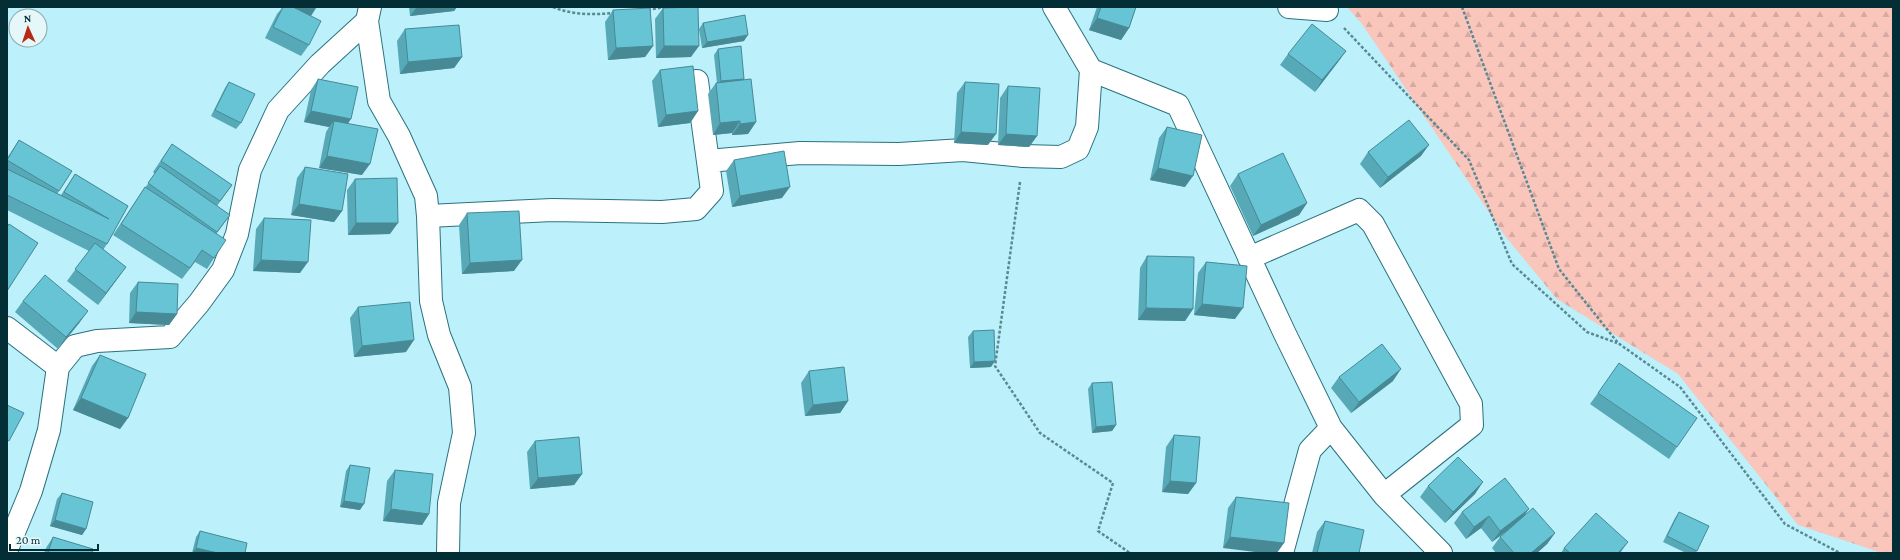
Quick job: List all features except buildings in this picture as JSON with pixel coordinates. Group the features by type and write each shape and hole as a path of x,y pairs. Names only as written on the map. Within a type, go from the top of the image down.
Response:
{"street":[{"path":"708,161 800,153 899,154 963,150 1023,156 1061,157 1078,149 1087,127 1091,70 1054,7"},
{"path":"1289,7 1327,10"},
{"path":"368,14 379,102 399,136 426,196 431,301 439,334 460,387 464,433 448,503 446,546 448,553"},
{"path":"7,550 31,492 49,430 58,367 75,346 97,341 170,337 199,303 224,270 237,234 250,170 278,110 368,14"},
{"path":"1091,70 1178,105 1249,258 1331,428 1384,495 1441,553"},
{"path":"428,216 552,210 662,212 696,209 712,191 697,81"},
{"path":"1249,258 1359,210 1373,224 1471,404 1472,425 1384,495"},
{"path":"7,328 58,367"},
{"path":"1282,553 1310,450 1331,428"}],"path":[{"path":"553,7 561,10 593,15 614,13"},
{"path":"642,11 664,7"},
{"path":"1462,7 1559,270 1618,343 1680,387 1785,524 1840,553"},
{"path":"1327,10 1469,160 1512,264 1587,332 1618,343"},
{"path":"1023,156 995,366 1040,433 1113,483 1098,531 1130,553"}],"green space":[{"path":"1347,7 1893,7 1893,553 1882,553 1798,525 1678,374 1557,299 1505,236 1362,24"}]}
